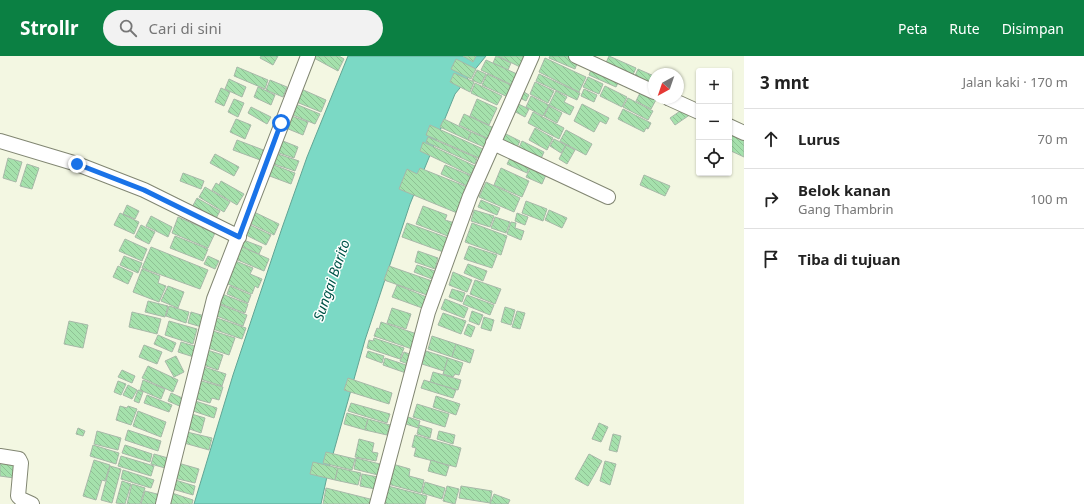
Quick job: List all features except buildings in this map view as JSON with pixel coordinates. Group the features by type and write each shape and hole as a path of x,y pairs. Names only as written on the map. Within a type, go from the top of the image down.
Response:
{"street":[{"path":"163,504 214,299 308,56"},
{"path":"377,504 402,405 428,312 470,196 532,56"},
{"path":"576,56 648,89"},
{"path":"681,104 696,111"},
{"path":"732,127 744,133"},
{"path":"0,142 77,164 144,190 239,237"},
{"path":"493,143 608,197"},
{"path":"0,456 19,459 21,463 18,496 32,504"}],"water":[{"name":"Sungai Barito","path":"348,56 486,56 455,94 410,204 365,340 328,472 321,504 194,504 233,375 282,228 307,157"}],"route":[{"path":"77,164 144,190 214,226 239,237 281,123"}]}
